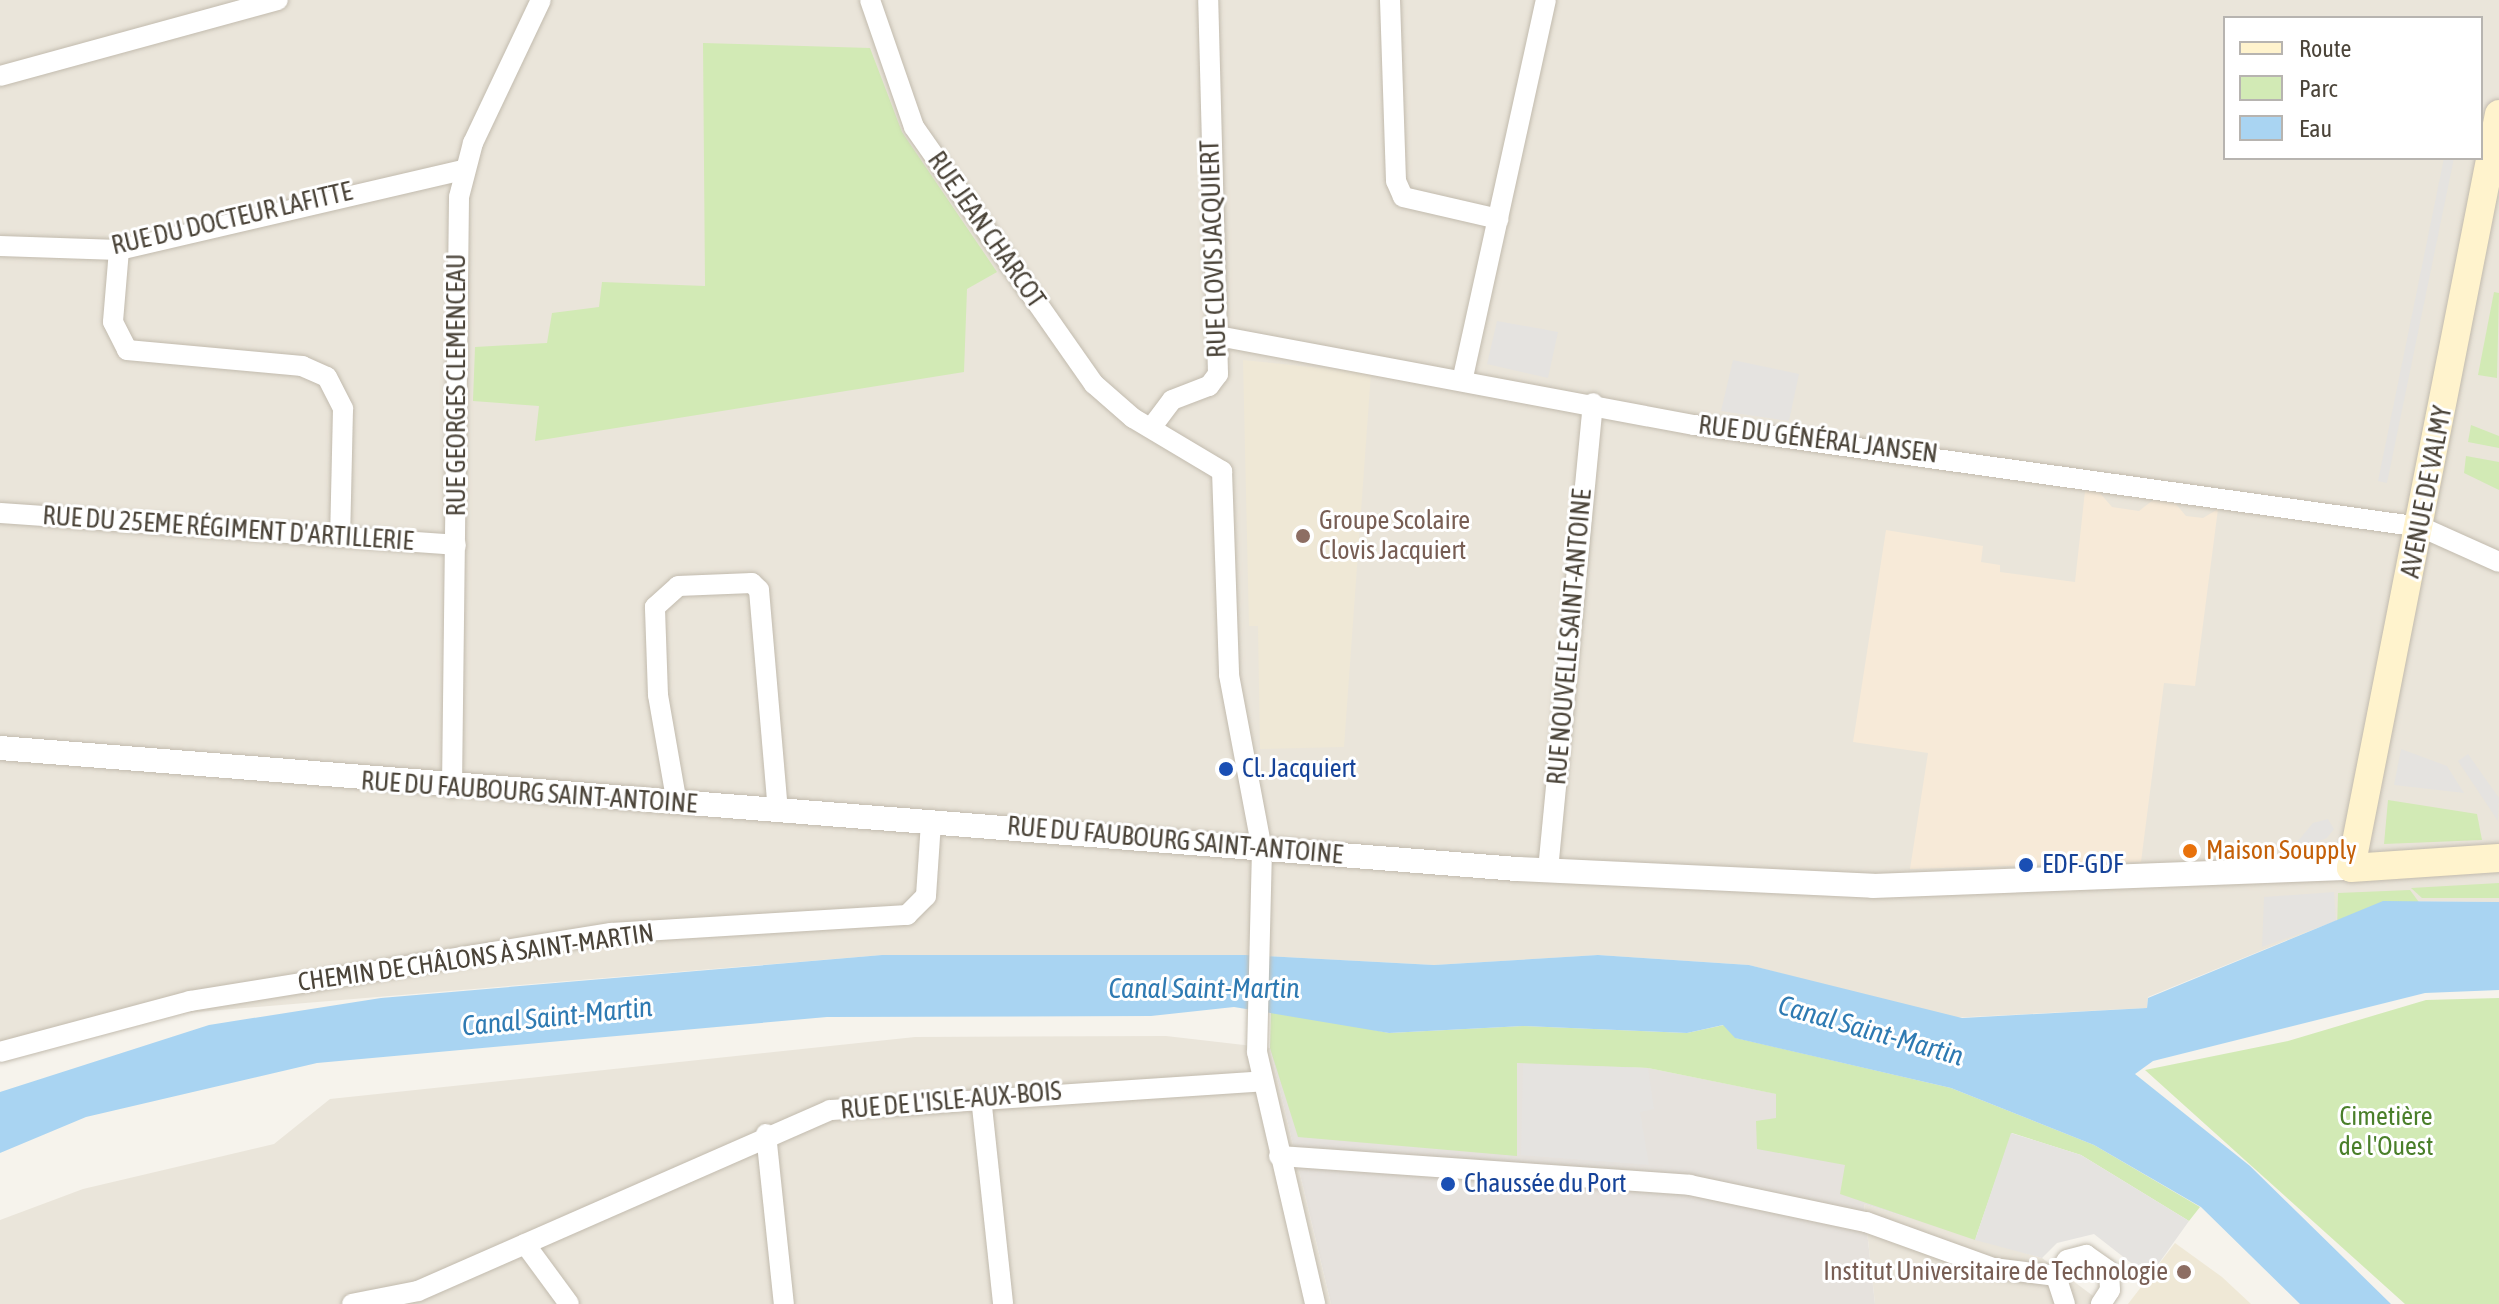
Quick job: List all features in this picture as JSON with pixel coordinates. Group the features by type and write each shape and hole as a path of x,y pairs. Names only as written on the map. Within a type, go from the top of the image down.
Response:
{"main road":[{"name":"AVENUE DE VALMY","path":"2351,868 2421,527 2499,114"},
{"path":"2351,868 2499,858"}],"street":[{"path":"0,76 278,0"},
{"name":"RUE GEORGES CLEMENCEAU","path":"452,788 463,170 541,0"},
{"name":"RUE JEAN CHARCOT","path":"870,0 914,127 1094,384 1151,428"},
{"name":"RUE CLOVIS JACQUIERT","path":"1151,428 1172,400 1209,386 1218,374 1208,0"},
{"path":"1390,0 1396,181 1403,197 1498,219"},
{"path":"1463,377 1546,0"},
{"name":"RUE DU DOCTEUR LAFITTE","path":"0,246 119,250 463,170"},
{"path":"119,250 113,322 127,350 302,366 327,377 343,409 340,537"},
{"name":"RUE DU GÉNÉRAL JANSEN","path":"1218,336 1463,377 1694,425 2421,527 2499,562"},
{"name":"RUE NOUVELLE SAINT-ANTOINE","path":"1548,870 1593,403"},
{"path":"1151,428 1222,471 1229,675 1262,849 1258,1017 1261,1081 1315,1304"},
{"name":"RUE DU 25EME RÉGIMENT D'ARTILLERIE","path":"0,513 456,545"},
{"path":"677,804 658,695 655,607 678,586 752,583 759,590 778,810"},
{"name":"RUE DU FAUBOURG SAINT-ANTOINE","path":"0,748 452,788 1548,870 1873,886 2351,868"},
{"name":"CHEMIN DE CHÂLONS À SAINT-MARTIN","path":"0,1052 190,1001 611,933 907,915 926,896 931,822"},
{"name":"RUE DE L'ISLE-AUX-BOIS","path":"352,1304 418,1291 766,1134 830,1110 981,1097 1261,1081"},
{"path":"981,1097 1003,1304"},
{"path":"766,1134 784,1304"},
{"path":"1279,1156 1690,1185 1863,1221 1993,1268 2056,1276"},
{"path":"525,1244 569,1304"},
{"path":"2056,1276 2076,1256 2095,1257 2111,1280 2101,1304"},
{"path":"2056,1276 2065,1304"}],"shaded area":[{"path":"0,0 2499,0 2499,902 2383,901 2148,997 2147,1008 1949,1018 1749,965 1598,955 1434,965 1246,955 882,955 185,1013 0,1060"},
{"path":"2444,160 2454,160 2387,483 2378,481"},
{"path":"1497,321 1558,332 1548,378 1487,364"},
{"name":"Groupe Scolaire Clovis Jacquiert","path":"1243,360 1371,373 1344,747 1260,749 1258,626 1249,626"},
{"path":"1733,360 1799,374 1789,421 1721,411"},
{"path":"2085,491 2099,492 2112,507 2139,511 2153,500 2175,503 2186,516 2203,518 2218,509 2195,686 2164,683 2141,862 1910,869 1928,753 1853,742 1886,530 1983,546 1981,562 2000,565 2000,572 2075,582"},
{"path":"2401,749 2447,766 2464,793 2394,785"},
{"path":"2468,754 2499,798 2498,821 2458,761"},
{"path":"2328,819 2334,829 2327,838 2287,854 2313,823"},
{"path":"2334,892 2336,921 2262,947 2264,897"},
{"path":"1166,1036 1270,1048 1331,1304 0,1304 0,1220 83,1189 274,1144 330,1099 915,1037"},
{"path":"1270,1048 1648,1068 1777,1094 1970,1237 1864,1204 1875,1304 1331,1304"},
{"path":"1523,1064 1648,1068 1654,1109 1640,1112 1649,1165 1521,1155"},
{"path":"2011,1133 2081,1155 2189,1221 2149,1277 2094,1234 2057,1243 2042,1258 1975,1240"},
{"path":"1864,1204 2042,1258 2104,1304 1875,1304"},
{"name":"Institut Universitaire de Technologie","path":"2175,1243 2222,1277 2251,1304 2128,1304"}],"green space":[{"path":"703,43 870,48 902,132 997,272 967,289 964,372 535,441 539,406 473,401 475,347 547,343 552,313 599,307 602,282 705,286"},
{"path":"2494,292 2499,293 2497,378 2478,375"},
{"path":"2471,425 2499,436 2499,448 2468,442"},
{"path":"2466,456 2499,462 2499,490 2464,473"},
{"path":"2388,800 2477,814 2482,840 2384,844"},
{"path":"2499,883 2499,898 2422,898 2411,888"},
{"path":"2410,890 2435,924 2337,932 2338,893"},
{"name":"Cimetière de l'Ouest","path":"2499,998 2499,1304 2405,1304 2145,1070 2288,1041 2426,1000"},
{"path":"1271,1009 1389,1033 1523,1026 1687,1033 1724,1025 1736,1038 1951,1088 2094,1145 2200,1207 2189,1221 2081,1155 2012,1133 1975,1240 1840,1194 1845,1165 1757,1149 1756,1121 1776,1118 1776,1094 1648,1068 1517,1063 1517,1156 1298,1137 1270,1048"}],"water":[{"name":"Canal Saint-Martin","path":"2383,901 2499,902 2499,990 2425,993 2153,1061 2135,1074 2250,1166 2391,1304 2300,1304 2201,1207 2094,1145 1951,1088 1735,1038 1723,1025 1687,1033 1523,1026 1389,1033 1234,1007 1151,1016 827,1017 317,1063 86,1117 0,1153 0,1092 209,1025 381,998 882,955 1246,955 1434,965 1598,955 1749,965 1962,1018 2147,1008 2148,998"}],"place":[{"name":"Groupe Scolaire Clovis Jacquiert","path":"1303,536"},
{"name":"Cl. Jacquiert","path":"1226,769"},
{"name":"Maison Soupply","path":"2190,851"},
{"name":"EDF-GDF","path":"2026,865"},
{"name":"Chaussée du Port","path":"1448,1184"},
{"name":"Institut Universitaire de Technologie","path":"2184,1272"}]}
